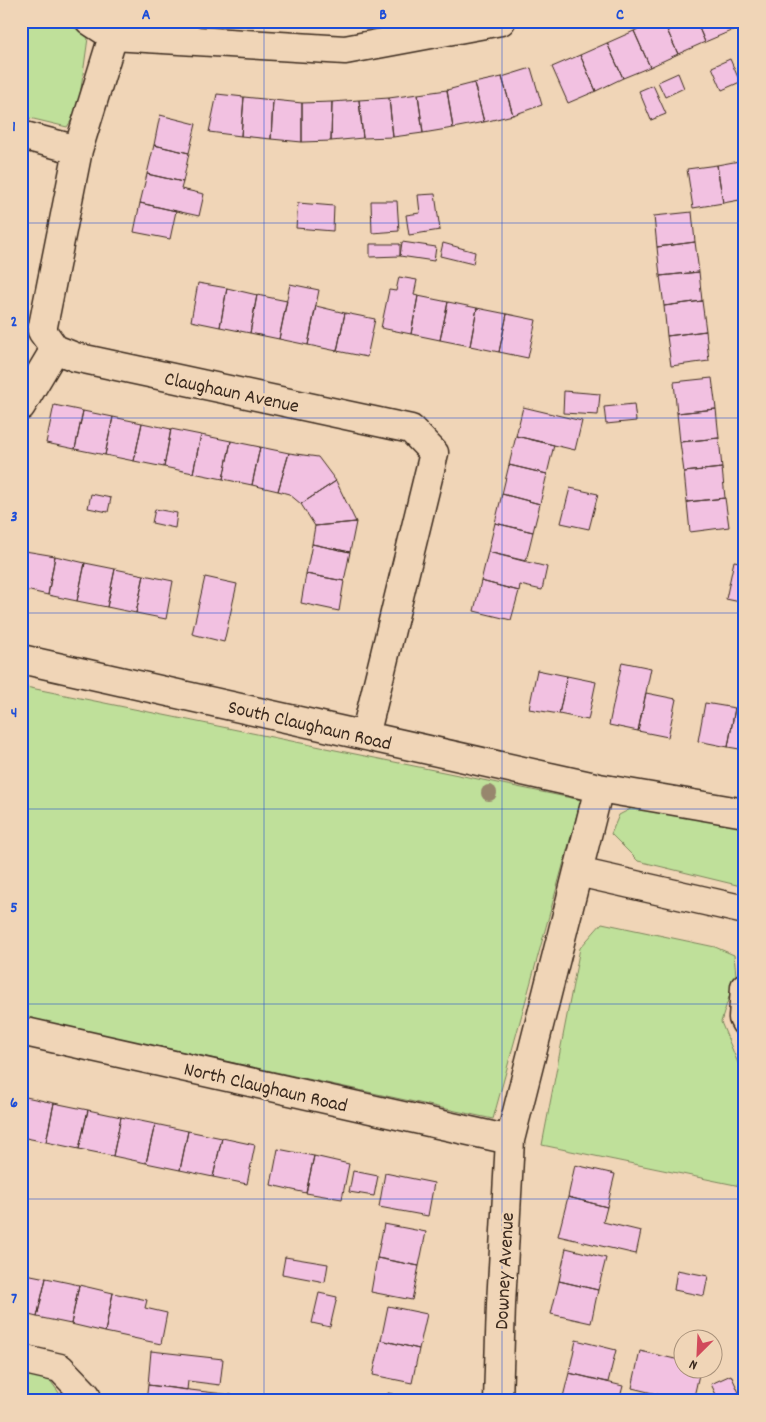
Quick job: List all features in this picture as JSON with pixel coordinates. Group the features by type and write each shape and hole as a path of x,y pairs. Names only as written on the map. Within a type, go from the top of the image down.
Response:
{"street":[{"path":"90,21 113,36 345,50 501,21"},
{"path":"21,406 55,349 42,332 78,150 113,36"},
{"path":"21,136 78,150"},
{"name":"Claughaun Avenue","path":"55,349 75,357 411,429 434,453 365,736"},
{"name":"South Claughaun Road","path":"21,659 599,788 745,813"},
{"name":"Downey Avenue","path":"498,1401 510,1140 599,788"},
{"path":"578,872 745,910"},
{"path":"745,986 743,1018 745,1022"},
{"name":"North Claughaun Road","path":"21,1031 510,1140"},
{"path":"21,1359 60,1368 86,1395 86,1401"}],"green space":[{"path":"21,21 61,21 71,25 88,38 78,110 67,127 21,116"},
{"path":"21,686 581,800 493,1119 21,1017"},
{"path":"642,803 745,823 745,887 638,861 611,834 619,815"},
{"path":"602,923 715,947 734,955 736,975 721,1022 745,1080 745,1187 542,1145 580,948"},
{"path":"21,1368 44,1372 65,1401 21,1401"}],"building":[{"path":"656,21 663,21 678,54 650,67 634,31"},
{"path":"663,21 696,21 705,42 678,54"},
{"path":"696,21 729,21 733,30 705,42"},
{"path":"729,21 745,21 745,25 733,30"},
{"path":"634,31 650,67 623,78 607,43"},
{"path":"607,43 623,78 596,91 580,55"},
{"path":"580,55 596,91 568,103 552,67"},
{"path":"730,59 740,82 722,90 712,67"},
{"path":"531,68 542,105 513,115 502,77"},
{"path":"678,73 684,88 665,97 658,82"},
{"path":"502,77 513,115 484,122 474,83"},
{"path":"474,83 484,122 453,128 447,90"},
{"path":"653,85 666,114 651,120 639,91"},
{"path":"447,90 453,128 423,133 418,94"},
{"path":"217,94 244,97 241,136 209,132"},
{"path":"418,94 423,133 393,137 389,98"},
{"path":"244,97 273,100 271,139 241,136"},
{"path":"389,98 393,137 363,138 359,100"},
{"path":"273,100 302,103 302,142 271,139"},
{"path":"359,100 363,138 331,141 332,102"},
{"path":"332,102 331,141 302,142 302,103"},
{"path":"160,115 196,124 189,153 154,145"},
{"path":"154,145 189,153 183,182 147,174"},
{"path":"745,160 745,199 723,203 717,165"},
{"path":"717,165 723,203 693,208 687,169"},
{"path":"147,174 183,182 181,189 204,194 199,216 140,203"},
{"path":"435,194 440,230 409,235 406,215 420,213 418,195"},
{"path":"371,201 397,201 399,231 372,233"},
{"path":"140,203 176,211 170,239 134,232"},
{"path":"298,203 334,206 333,231 296,228"},
{"path":"692,212 695,242 657,247 654,216"},
{"path":"402,242 436,247 434,261 400,256"},
{"path":"695,242 699,272 660,276 657,247"},
{"path":"443,243 475,252 473,264 440,256"},
{"path":"370,244 400,244 400,256 370,257"},
{"path":"699,272 702,301 664,306 660,276"},
{"path":"399,277 417,280 414,295 418,296 411,334 381,328 389,290 396,291"},
{"path":"198,283 227,288 220,327 191,321"},
{"path":"290,284 319,290 308,345 279,339"},
{"path":"227,288 257,295 250,333 220,327"},
{"path":"257,295 287,301 279,339 250,333"},
{"path":"418,296 448,302 440,340 411,334"},
{"path":"702,301 706,331 667,336 664,306"},
{"path":"448,302 477,308 470,346 440,340"},
{"path":"316,306 345,313 337,351 308,345"},
{"path":"477,308 507,314 499,352 470,346"},
{"path":"345,313 375,319 367,357 337,351"},
{"path":"507,314 536,320 528,358 499,352"},
{"path":"706,331 709,361 671,366 667,336"},
{"path":"712,378 716,409 677,413 674,382"},
{"path":"564,391 600,394 598,415 563,413"},
{"path":"634,404 636,421 606,424 604,407"},
{"path":"54,405 83,411 75,449 46,443"},
{"path":"523,407 582,421 575,450 516,436"},
{"path":"716,409 719,438 680,442 677,413"},
{"path":"83,411 113,417 105,455 75,449"},
{"path":"113,417 142,423 134,461 105,455"},
{"path":"142,423 171,429 164,467 134,461"},
{"path":"171,429 201,435 193,473 164,467"},
{"path":"201,435 231,441 223,479 193,473"},
{"path":"516,436 554,445 547,474 509,465"},
{"path":"719,438 722,468 684,472 680,442"},
{"path":"231,441 260,447 252,485 223,479"},
{"path":"260,447 289,453 278,491 252,485"},
{"path":"289,453 318,457 336,481 301,504 289,494 278,491"},
{"path":"509,465 547,474 540,504 502,494"},
{"path":"722,468 725,498 687,502 684,472"},
{"path":"336,481 356,522 315,526 301,504"},
{"path":"570,488 598,494 589,529 561,523"},
{"path":"91,494 111,498 108,512 88,508"},
{"path":"502,494 540,504 533,532 495,523"},
{"path":"725,498 729,527 690,532 687,502"},
{"path":"155,509 177,513 175,528 152,523"},
{"path":"356,522 350,552 312,544 315,526"},
{"path":"495,523 533,532 526,561 488,552"},
{"path":"312,544 350,552 344,581 306,574"},
{"path":"25,551 55,556 48,595 21,589 21,572"},
{"path":"488,552 547,567 542,590 520,585 519,591 481,581"},
{"path":"55,556 85,563 77,601 48,595"},
{"path":"734,561 745,563 745,603 726,599"},
{"path":"85,563 115,569 107,607 77,601"},
{"path":"115,569 144,575 136,613 107,607"},
{"path":"306,574 344,581 339,611 301,603"},
{"path":"144,575 173,581 166,619 136,613"},
{"path":"205,577 237,584 224,642 192,634"},
{"path":"481,581 519,591 511,620 474,611"},
{"path":"622,662 651,668 638,731 609,725"},
{"path":"537,670 567,676 559,714 529,709"},
{"path":"567,676 596,682 588,720 559,714"},
{"path":"646,693 676,699 668,737 638,731"},
{"path":"705,703 735,708 728,747 698,741"},
{"path":"735,708 745,710 745,750 728,747"},
{"path":"21,1096 54,1103 46,1142 21,1137"},
{"path":"54,1103 88,1110 79,1149 46,1142"},
{"path":"88,1110 121,1117 113,1156 79,1149"},
{"path":"121,1117 155,1124 146,1163 113,1156"},
{"path":"155,1124 188,1131 180,1170 146,1163"},
{"path":"188,1131 222,1138 213,1177 180,1170"},
{"path":"222,1138 255,1145 247,1184 213,1177"},
{"path":"278,1149 314,1156 306,1193 271,1185"},
{"path":"314,1156 349,1164 342,1199 306,1193"},
{"path":"575,1165 615,1174 607,1207 568,1197"},
{"path":"353,1171 378,1176 374,1196 349,1192"},
{"path":"385,1173 434,1183 428,1216 379,1207"},
{"path":"568,1197 607,1207 603,1222 641,1231 636,1254 558,1236"},
{"path":"384,1224 426,1232 419,1266 377,1258"},
{"path":"566,1248 606,1258 598,1290 559,1281"},
{"path":"285,1257 328,1264 325,1282 282,1274"},
{"path":"377,1258 419,1266 412,1300 371,1292"},
{"path":"677,1270 708,1276 704,1296 674,1290"},
{"path":"21,1273 46,1278 37,1317 21,1313"},
{"path":"46,1278 79,1285 71,1324 37,1317"},
{"path":"559,1281 598,1290 591,1323 551,1314"},
{"path":"79,1285 113,1293 105,1332 71,1324"},
{"path":"113,1293 147,1300 145,1308 167,1313 161,1344 105,1332"},
{"path":"319,1293 337,1297 330,1327 312,1323"},
{"path":"388,1306 427,1314 419,1349 381,1340"},
{"path":"381,1340 419,1349 412,1383 373,1375"},
{"path":"576,1340 616,1350 608,1382 569,1373"},
{"path":"151,1351 223,1359 220,1385 188,1381 187,1390 148,1385"},
{"path":"640,1351 674,1359 674,1380 698,1380 693,1401 685,1401 632,1388"},
{"path":"569,1373 623,1386 619,1401 562,1401"},
{"path":"731,1375 741,1397 733,1401 719,1401 711,1384 724,1380 724,1378"},
{"path":"148,1385 232,1395 231,1401 146,1401"},
{"path":"388,1393 423,1401 386,1401"}]}
